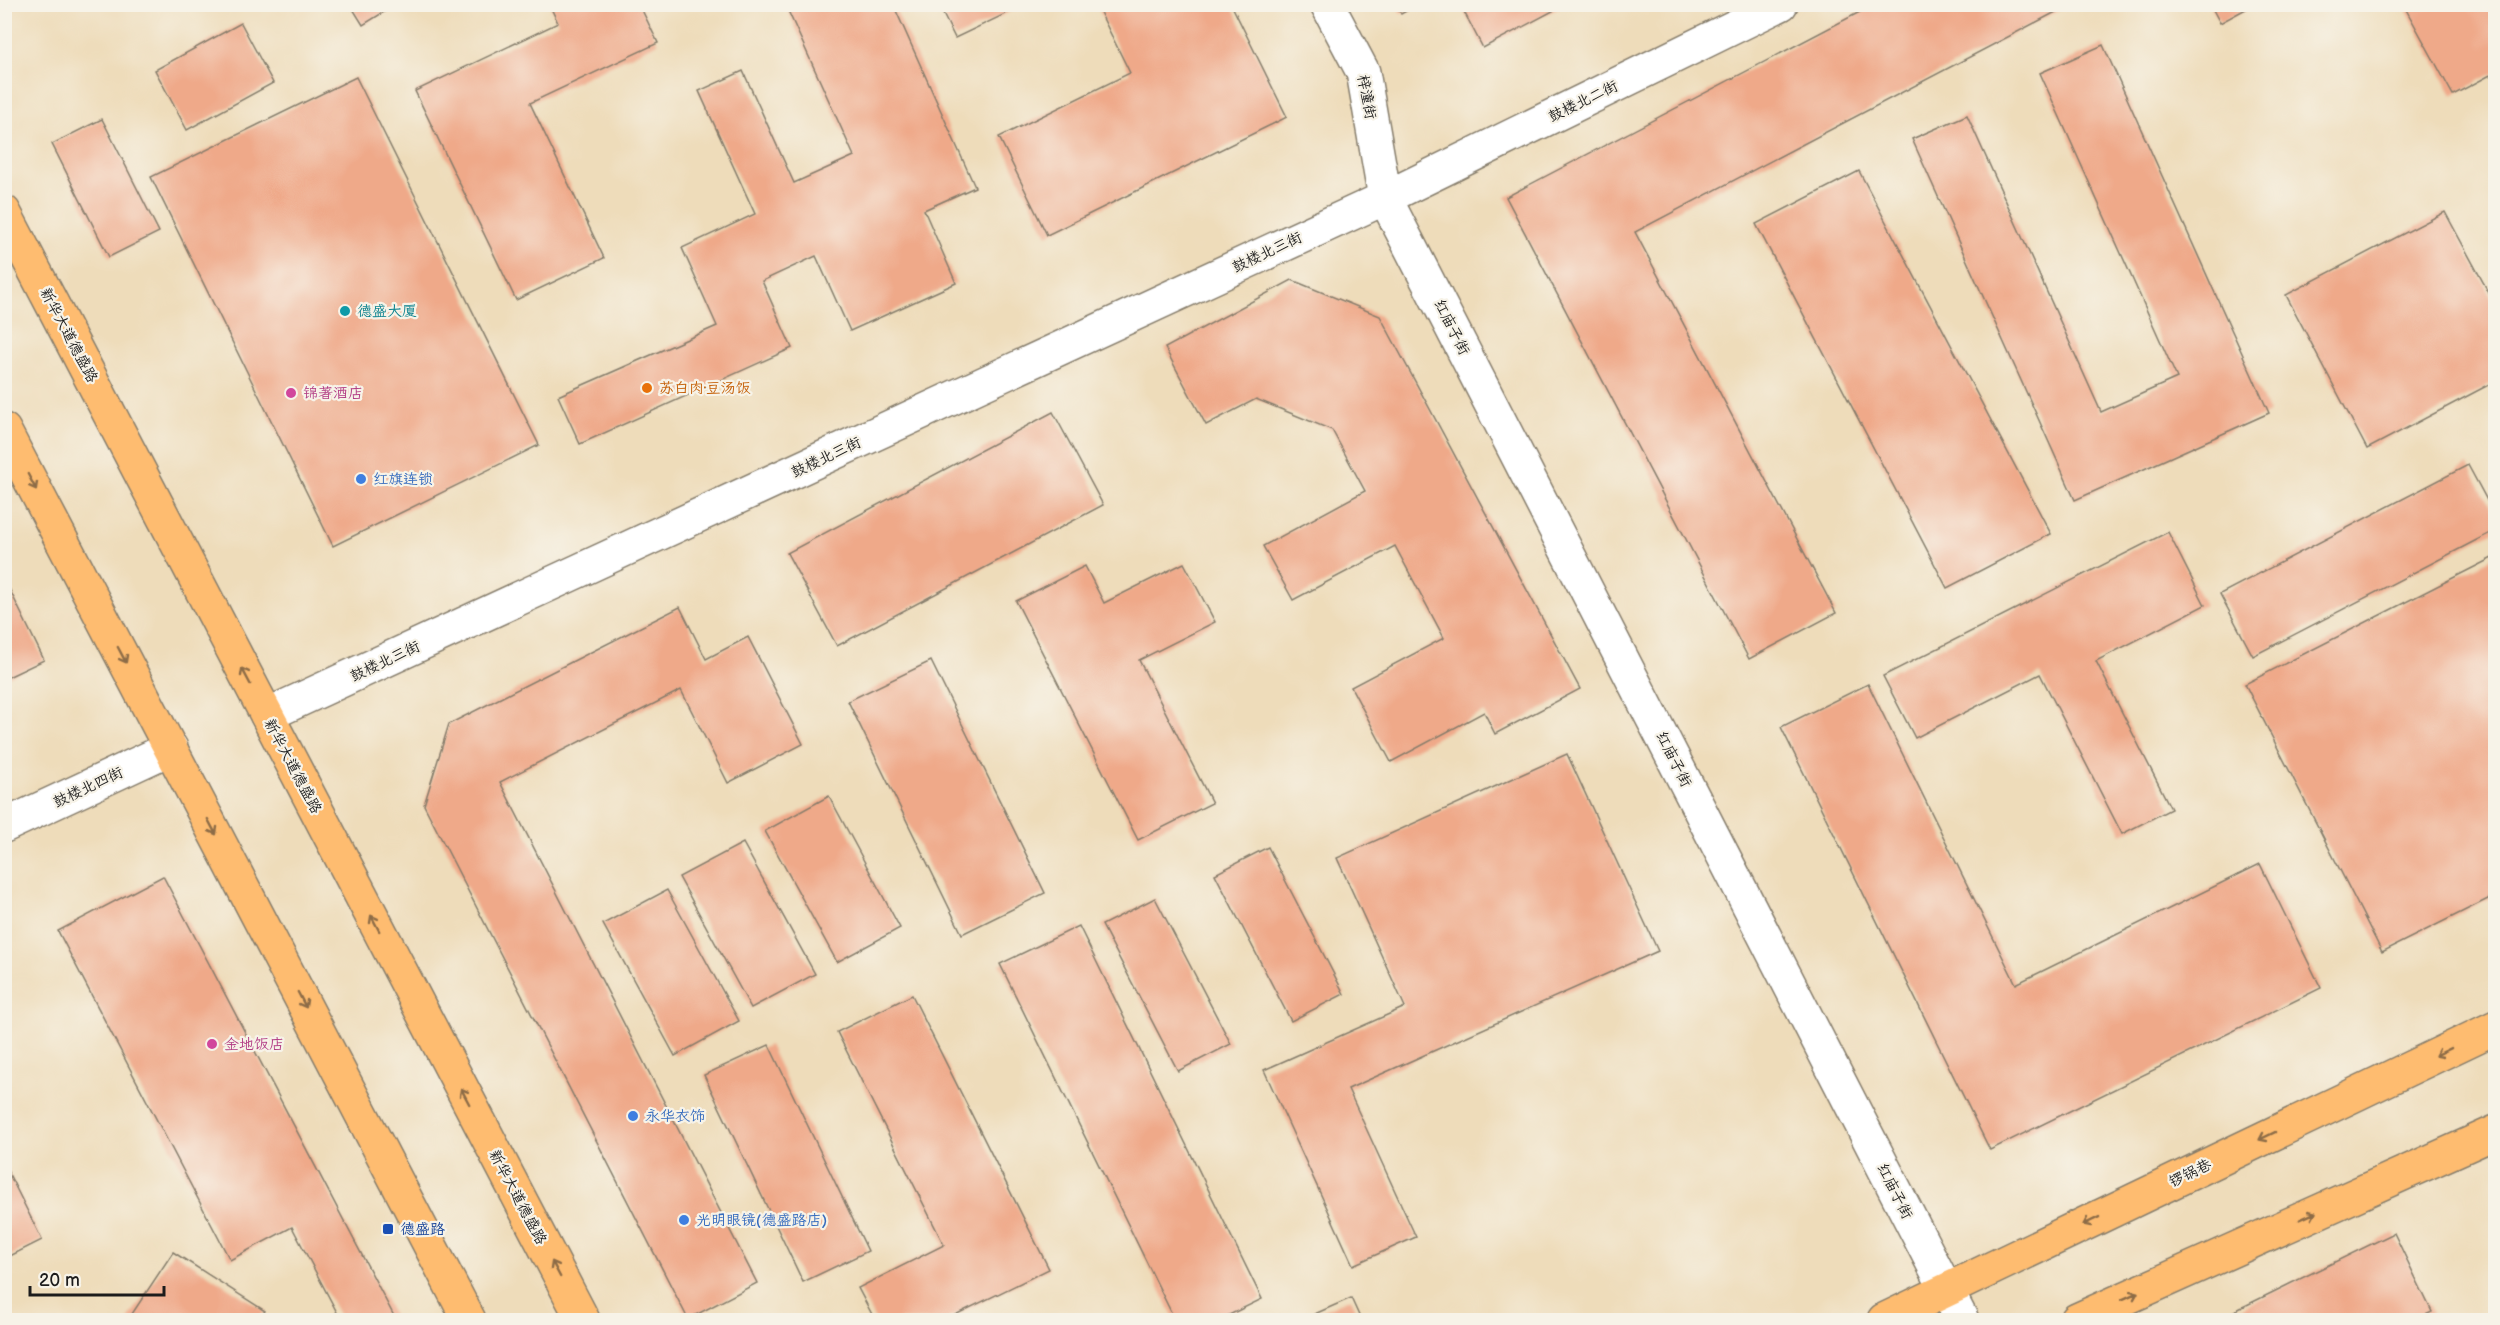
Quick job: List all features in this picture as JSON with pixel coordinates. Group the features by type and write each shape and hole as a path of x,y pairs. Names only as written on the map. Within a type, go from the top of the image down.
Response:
{"main road":[{"name":"新华大道德盛路","path":"4,212 583,1320"},
{"path":"4,430 469,1320"},
{"name":"锣锅巷","path":"1884,1320 2496,1027"},
{"path":"2077,1320 2496,1132"}],"street":[{"name":"梓潼街","path":"1327,4 1363,72 1385,198"},
{"name":"鼓楼北二街","path":"1385,198 1781,4"},
{"name":"鼓楼北三街","path":"267,715 1385,198"},
{"name":"红庙子街","path":"1385,198 1962,1320"},
{"name":"鼓楼北四街","path":"4,826 171,748"}],"building":[{"path":"350,4 397,4 363,25"},
{"path":"549,4 639,4 658,43 530,103 604,258 516,300 415,91 558,23"},
{"path":"785,4 893,4 975,187 924,210 956,283 850,331 816,256 762,281 792,348 580,444 558,396 717,326 682,248 755,214 699,91 743,71 794,183 854,156"},
{"path":"938,4 1026,4 955,38"},
{"path":"1096,4 1231,4 1287,117 1047,235 999,137 1130,73"},
{"path":"1396,4 1419,4 1401,14"},
{"path":"1460,4 1566,4 1483,48"},
{"path":"1875,4 2071,4 1635,232 1836,613 1749,659 1506,197"},
{"path":"2210,4 2255,4 2220,23"},
{"path":"2403,4 2496,4 2496,72 2453,95"},
{"path":"241,23 273,83 187,130 155,70"},
{"path":"2103,45 2269,413 2075,500 1912,139 1967,115 2101,412 2177,378 2040,73"},
{"name":"德盛大厦","path":"356,77 539,445 333,546 151,177"},
{"path":"102,119 159,232 109,257 52,144"},
{"path":"1859,171 2051,534 1947,588 1756,224"},
{"path":"2445,212 2496,306 2496,381 2367,449 2286,295"},
{"path":"1292,280 1380,316 1580,689 1495,734 1484,712 1391,762 1351,687 1444,638 1395,546 1293,600 1263,546 1365,491 1332,430 1256,399 1206,425 1165,348"},
{"path":"1053,412 1103,505 837,646 787,553"},
{"path":"2468,465 2496,517 2496,530 2253,656 2220,594"},
{"path":"2168,532 2205,605 2096,661 2171,809 2122,834 2040,674 1915,738 1883,676"},
{"path":"2496,556 2496,895 2382,952 2245,684"},
{"path":"1184,563 1215,622 1139,660 1212,803 1138,840 1016,601 1085,566 1104,603"},
{"path":"4,578 44,660 4,679"},
{"path":"680,607 706,659 748,637 803,744 728,783 681,690 500,782 757,1283 688,1319 424,805 449,724"},
{"path":"931,661 1045,893 962,934 848,701"},
{"path":"1868,684 2016,984 2260,864 2321,988 1990,1150 1781,727"},
{"path":"1567,754 1658,951 1348,1089 1416,1237 1353,1265 1264,1070 1405,1007 1337,858"},
{"path":"829,796 900,928 837,962 765,831"},
{"path":"743,843 815,974 751,1008 679,877"},
{"path":"1268,847 1344,994 1291,1021 1215,874"},
{"path":"163,876 396,1320 341,1320 292,1227 230,1260 58,931"},
{"path":"667,890 739,1021 675,1056 603,924"},
{"path":"1155,898 1231,1044 1178,1071 1102,925"},
{"path":"1079,926 1262,1299 1219,1320 1175,1320 1000,964"},
{"path":"912,995 1049,1269 945,1320 875,1320 858,1288 944,1245 837,1032"},
{"path":"769,1045 868,1251 803,1282 704,1075"},
{"path":"4,1164 42,1240 4,1259"},
{"path":"2394,1233 2432,1312 2415,1320 2216,1320"},
{"path":"173,1252 265,1311 258,1320 128,1320"},
{"path":"1351,1298 1361,1320 1301,1320"}],"place":[{"name":"德盛大厦","path":"345,311"},
{"name":"苏白肉·豆汤饭","path":"647,388"},
{"name":"锦著酒店","path":"291,393"},
{"name":"红旗连锁","path":"361,479"},
{"name":"金地饭店","path":"212,1044"},
{"name":"永华衣饰","path":"633,1116"},
{"name":"光明眼镜(德盛路店)","path":"684,1220"},
{"name":"德盛路","path":"388,1229"}]}
